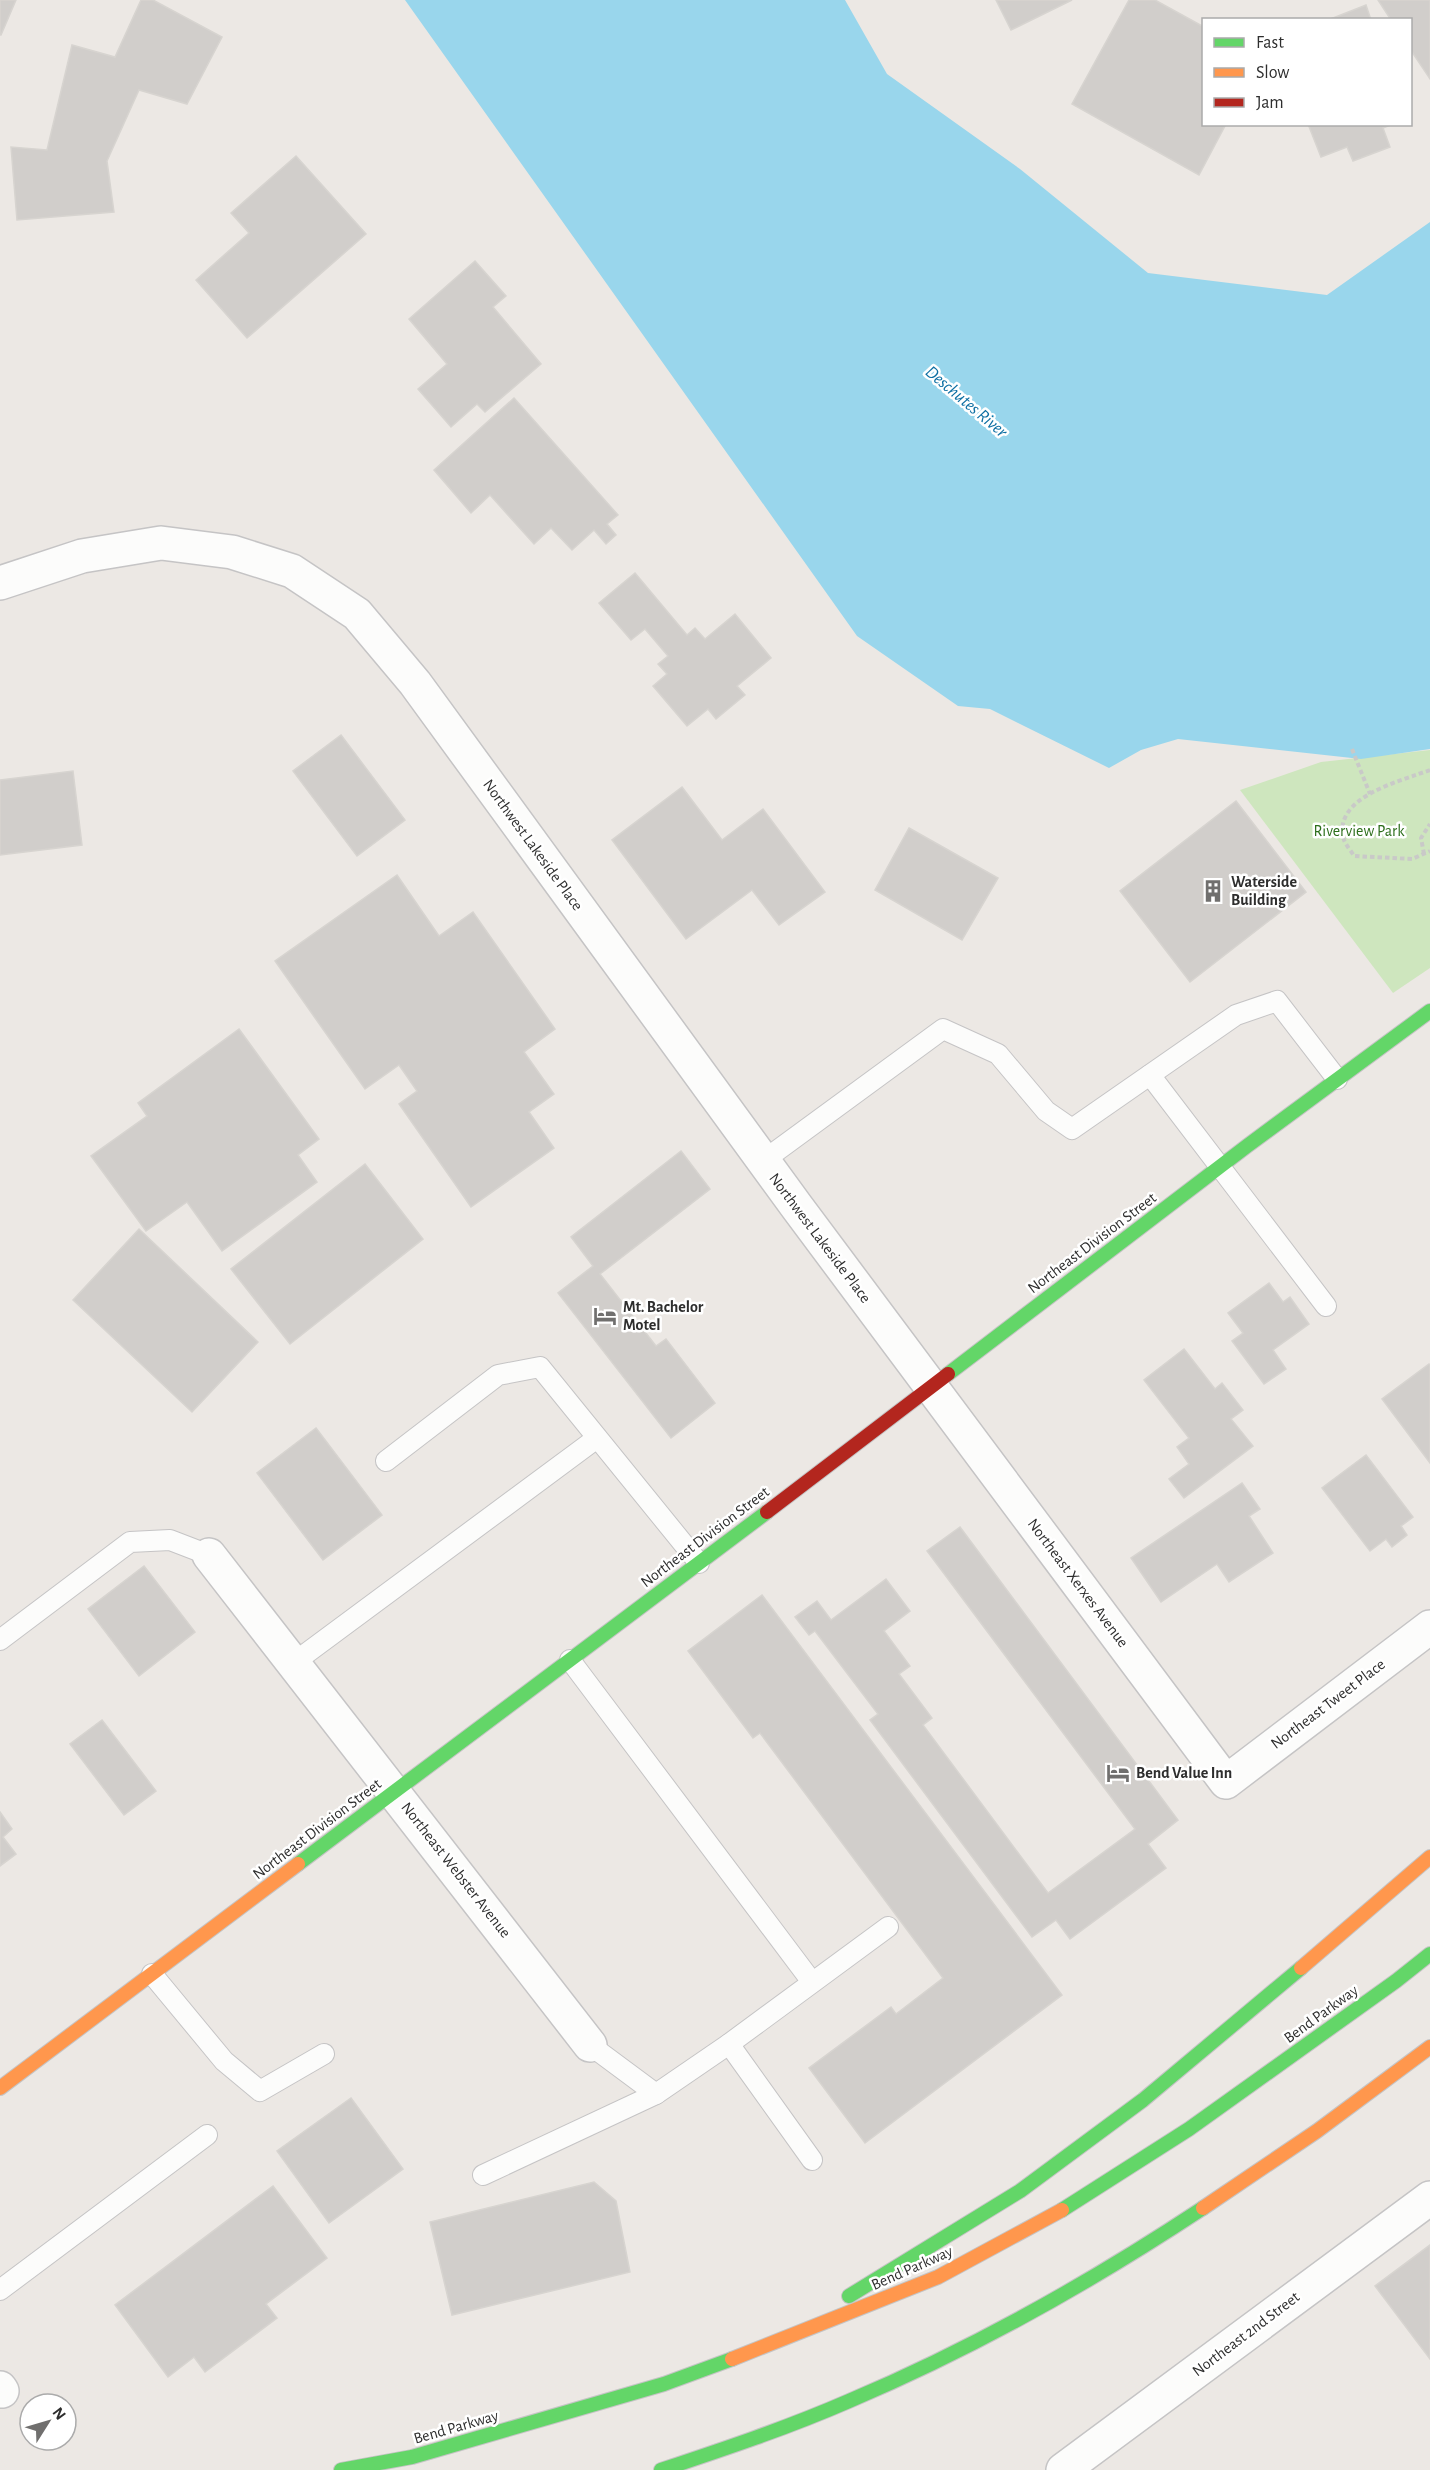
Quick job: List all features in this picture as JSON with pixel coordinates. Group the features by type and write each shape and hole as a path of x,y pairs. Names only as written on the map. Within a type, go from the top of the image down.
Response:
{"main road":[{"name":"Northeast Division Street","path":"0,2088 699,1563 1336,1079 1430,1011"},
{"path":"769,2346 1020,2191 1143,2100 1365,1915 1430,1857"},
{"name":"Bend Parkway","path":"341,2470 412,2457 664,2384 769,2346 938,2277 1072,2205 1189,2129 1396,1981 1430,1954"},
{"path":"661,2470 716,2452 848,2401 955,2352 1100,2273 1224,2195 1430,2047"}],"street":[{"name":"Northwest Lakeside Place","path":"0,583 82,556 161,543 232,552 291,571 357,614 415,682 763,1161 930,1386"},
{"name":"Northeast Xerxes Avenue","path":"930,1386 1226,1782"},
{"name":"Northeast Webster Avenue","path":"209,1555 292,1664 395,1791 590,2045"},
{"name":"Northeast Tweet Place","path":"1226,1782 1430,1627"},
{"name":"Northeast 2nd Street","path":"1063,2470 1430,2198"}],"lane":[{"path":"763,1161 943,1029 998,1054 1046,1111 1072,1129 1236,1015 1277,1001 1336,1079"},
{"path":"1150,1075 1326,1306"},
{"path":"386,1461 498,1375 540,1367 699,1563"},
{"path":"292,1664 597,1438"},
{"path":"0,1640 130,1542 170,1540 209,1555"},
{"path":"570,1660 812,1982"},
{"path":"483,2175 656,2094 729,2044 888,1927"},
{"path":"152,1974 224,2061 260,2091 324,2054"},
{"path":"729,2044 812,2160"},
{"path":"590,2045 656,2094"},
{"path":"0,2290 207,2135"}],"path":[{"path":"1352,749 1371,794"},
{"path":"1430,770 1354,803 1343,821 1344,840 1354,856 1412,859 1430,851"},
{"path":"1424,854 1421,838 1430,824"}],"green space":[{"name":"Riverview Park","path":"1430,750 1430,968 1393,993 1240,790 1321,762"}],"water":[{"name":"Deschutes River","path":"405,0 845,0 887,74 1020,169 1148,273 1327,295 1430,222 1430,749 1361,759 1178,739 1141,750 1109,768 990,709 958,706 857,636"}],"building":[{"path":"0,0 16,0 1,35 0,35"},
{"path":"141,0 153,0 222,37 187,104 139,90 107,161 114,212 17,220 11,147 47,150 72,45 115,57"},
{"path":"996,0 1072,0 1011,30"},
{"path":"1129,0 1155,0 1202,26 1202,126 1225,126 1199,175 1072,104"},
{"path":"1378,0 1430,0 1430,79 1412,52 1412,18 1390,18"},
{"path":"1366,5 1370,18 1333,18"},
{"path":"1309,126 1388,126 1383,128 1390,147 1353,161 1347,147 1321,157"},
{"path":"296,156 366,234 247,338 196,280 249,233 231,213"},
{"path":"475,261 506,296 493,307 541,364 485,412 477,404 451,427 418,389 447,364 409,319"},
{"path":"514,398 618,515 607,524 616,535 606,544 594,530 572,550 551,528 534,544 490,495 471,513 434,470"},
{"path":"635,573 687,635 695,628 705,639 735,614 771,658 737,686 745,695 716,719 708,709 687,726 653,686 667,674 658,664 668,656 645,629 631,640 599,603"},
{"path":"341,735 405,820 357,856 293,771"},
{"path":"73,771 82,845 0,855 0,780"},
{"path":"682,787 722,840 763,809 825,892 779,925 752,890 686,939 612,840"},
{"name":"Waterside Building","path":"1236,801 1306,892 1190,982 1120,891"},
{"path":"909,828 998,878 962,940 875,890"},
{"path":"397,875 439,936 473,912 555,1029 524,1052 554,1094 529,1112 554,1148 471,1207 399,1104 417,1091 399,1065 365,1089 275,961"},
{"path":"239,1029 319,1139 298,1155 317,1182 222,1251 187,1202 146,1231 91,1156 147,1116 138,1103"},
{"name":"Mt. Bachelor Motel","path":"681,1151 710,1189 600,1274 656,1346 666,1339 715,1403 671,1438 558,1293 593,1266 571,1237"},
{"path":"365,1164 423,1239 290,1344 231,1269"},
{"path":"139,1229 258,1342 192,1412 73,1300"},
{"path":"1269,1283 1283,1302 1290,1297 1309,1324 1273,1350 1286,1369 1264,1384 1232,1341 1243,1333 1228,1313"},
{"path":"1184,1349 1215,1389 1222,1383 1243,1410 1231,1419 1253,1446 1184,1498 1169,1479 1189,1464 1177,1447 1189,1438 1144,1380"},
{"path":"1430,1365 1430,1463 1382,1399"},
{"path":"316,1428 382,1515 323,1560 257,1473"},
{"path":"1366,1455 1413,1517 1401,1526 1407,1535 1392,1547 1386,1539 1370,1551 1322,1488"},
{"path":"1242,1483 1260,1509 1249,1516 1273,1553 1229,1582 1217,1564 1161,1602 1131,1558"},
{"name":"Bend Value Inn","path":"960,1527 1178,1820 1148,1844 1166,1868 1070,1939 1056,1920 1032,1937 870,1720 878,1714 815,1631 809,1635 795,1617 817,1601 831,1620 886,1579 910,1611 884,1631 910,1666 899,1674 932,1718 923,1725 1048,1893 1135,1829 927,1551"},
{"path":"144,1566 195,1632 139,1676 88,1609"},
{"path":"762,1595 1062,1995 865,2143 809,2068 891,2007 896,2014 943,1978 760,1733 753,1738 688,1651"},
{"path":"102,1720 156,1791 124,1815 70,1744"},
{"path":"0,1812 12,1829 3,1837 16,1854 0,1866"},
{"path":"351,2098 403,2169 329,2223 277,2151"},
{"path":"594,2182 616,2201 630,2272 452,2315 430,2222"},
{"path":"273,2186 327,2258 266,2304 277,2318 205,2372 194,2357 168,2377 115,2305"},
{"path":"1430,2245 1430,2359 1375,2286"}],"traffic: fast":[{"path":"948,1374 1247,1146 1430,1011"},
{"path":"298,1864 767,1512"},
{"path":"1062,2210 1189,2129 1396,1981 1430,1954"},
{"path":"849,2296 1020,2191 1143,2100 1301,1968"},
{"path":"661,2470 802,2420 895,2381 1030,2313 1118,2262 1203,2208"},
{"path":"341,2470 412,2457 664,2384 732,2359"}],"traffic: slow":[{"path":"1301,1968 1430,1857"},
{"path":"0,2088 298,1864"},
{"path":"1203,2208 1317,2131 1430,2047"},
{"path":"732,2359 938,2277 1062,2210"}],"traffic: jam":[{"path":"767,1512 948,1374"}],"place":[{"name":"Waterside Building","path":"1213,891"},
{"name":"Mt. Bachelor Motel","path":"605,1316"},
{"name":"Bend Value Inn","path":"1118,1773"}]}
